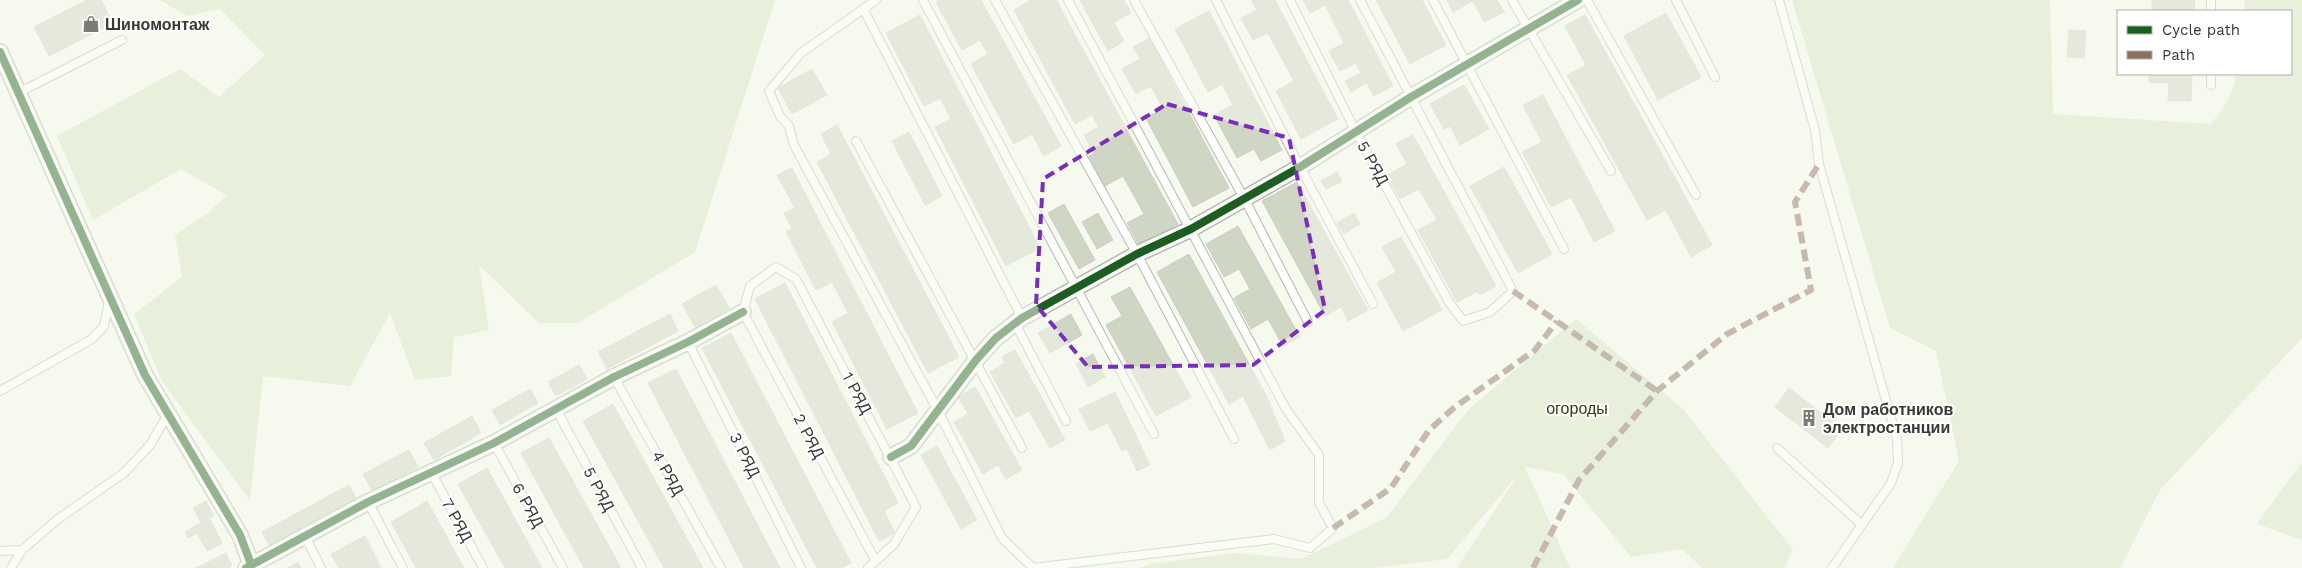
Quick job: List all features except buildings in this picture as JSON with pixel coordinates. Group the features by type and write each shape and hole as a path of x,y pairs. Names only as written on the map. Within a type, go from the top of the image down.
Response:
{"street":[{"path":"891,457 912,446 937,409 976,360 996,338 1018,320 1075,287 1191,228 1300,167 1411,97 1578,0"},
{"path":"0,52 145,375 240,535 249,566 368,502 494,443 614,377 688,342 743,312"}],"lane":[{"path":"876,0 801,53 769,91 780,116 789,126 794,145 937,409 1002,538 1033,568 1274,539 1310,548 1333,528 1319,503 1319,455 1286,409 1068,0"},
{"path":"923,0 1154,434"},
{"path":"995,0 1137,254 1234,439"},
{"path":"1134,0 1244,198 1308,322"},
{"path":"1216,0 1300,167 1373,304"},
{"name":"5 РЯД","path":"1290,0 1356,132 1449,302 1463,321 1490,312 1513,291 1411,97"},
{"path":"1360,0 1411,97"},
{"path":"1433,0 1564,249"},
{"path":"1512,0 1527,29 1611,171"},
{"path":"1587,0 1696,195"},
{"path":"1676,0 1715,76"},
{"path":"1779,0 1815,130 1819,164 1897,439 1898,463 1891,483 1832,568"},
{"path":"864,10 1066,420"},
{"path":"18,93 122,40"},
{"path":"2211,75 2211,85"},
{"path":"856,141 1022,448"},
{"name":"1 РЯД","path":"743,312 750,286 776,267 796,279 891,457 916,507 894,544 875,560"},
{"path":"0,391 92,339 104,326 109,295"},
{"name":"2 РЯД","path":"743,312 875,560"},
{"name":"3 РЯД","path":"688,342 802,568"},
{"name":"4 РЯД","path":"614,377 721,568"},
{"name":"5 РЯД","path":"556,409 642,568"},
{"path":"11,568 22,550 58,519 124,473 150,445 169,413"},
{"name":"6 РЯД","path":"494,443 563,568"},
{"path":"1777,448 1862,525"},
{"name":"7 РЯД","path":"430,472 484,568"},
{"path":"368,502 403,568"},
{"path":"305,536 322,568"},
{"path":"0,551 22,550"},
{"path":"868,568 875,560"}],"highlighted area":[{"path":"1167,104 1289,138 1325,310 1253,365 1088,367 1036,305 1043,179"}],"green space":[{"path":"160,0 775,0 695,252 578,323 539,323 479,265 489,330 454,337 451,376 415,380 390,313 350,386 263,376 250,501 162,381 134,314 182,277 175,235 209,212 227,195 181,169 93,220 57,136 180,69 219,97 265,55 220,9 187,16"},
{"path":"1792,0 2050,0 2053,114 2211,124 2228,100 2236,75 2292,75 2292,10 2244,10 2245,0 2302,0 2302,338 2160,490 2120,568 1893,568 1959,461 1936,351 1890,328"},
{"name":"огороды","path":"1576,319 1684,410 1793,550 1784,568 1702,568 1682,549 1631,557 1563,474 1525,467 1570,568 1457,568 1520,472 1447,559 1375,568 1139,568 1150,564 1235,553 1301,559 1386,518 1469,409"},
{"path":"2302,462 2302,540 2257,524"}],"marked path":[{"path":"1533,568 1579,480 1657,391 1727,334 1811,290 1795,202 1819,164"},
{"path":"1513,291 1657,391"},
{"path":"1333,528 1391,488 1429,430 1455,407 1535,350 1557,321"}],"cycle path":[{"path":"891,457 911,446 976,360 996,338 1022,318 1137,254 1191,229 1300,167 1411,97 1578,0"},
{"path":"0,52 145,375 240,535 251,564"},
{"path":"246,568 368,502 494,443 614,377 688,342 743,312"}],"place":[{"name":"Шиномонтаж","path":"91,24"},
{"name":"Дом работников электростанции","path":"1809,418"}]}
